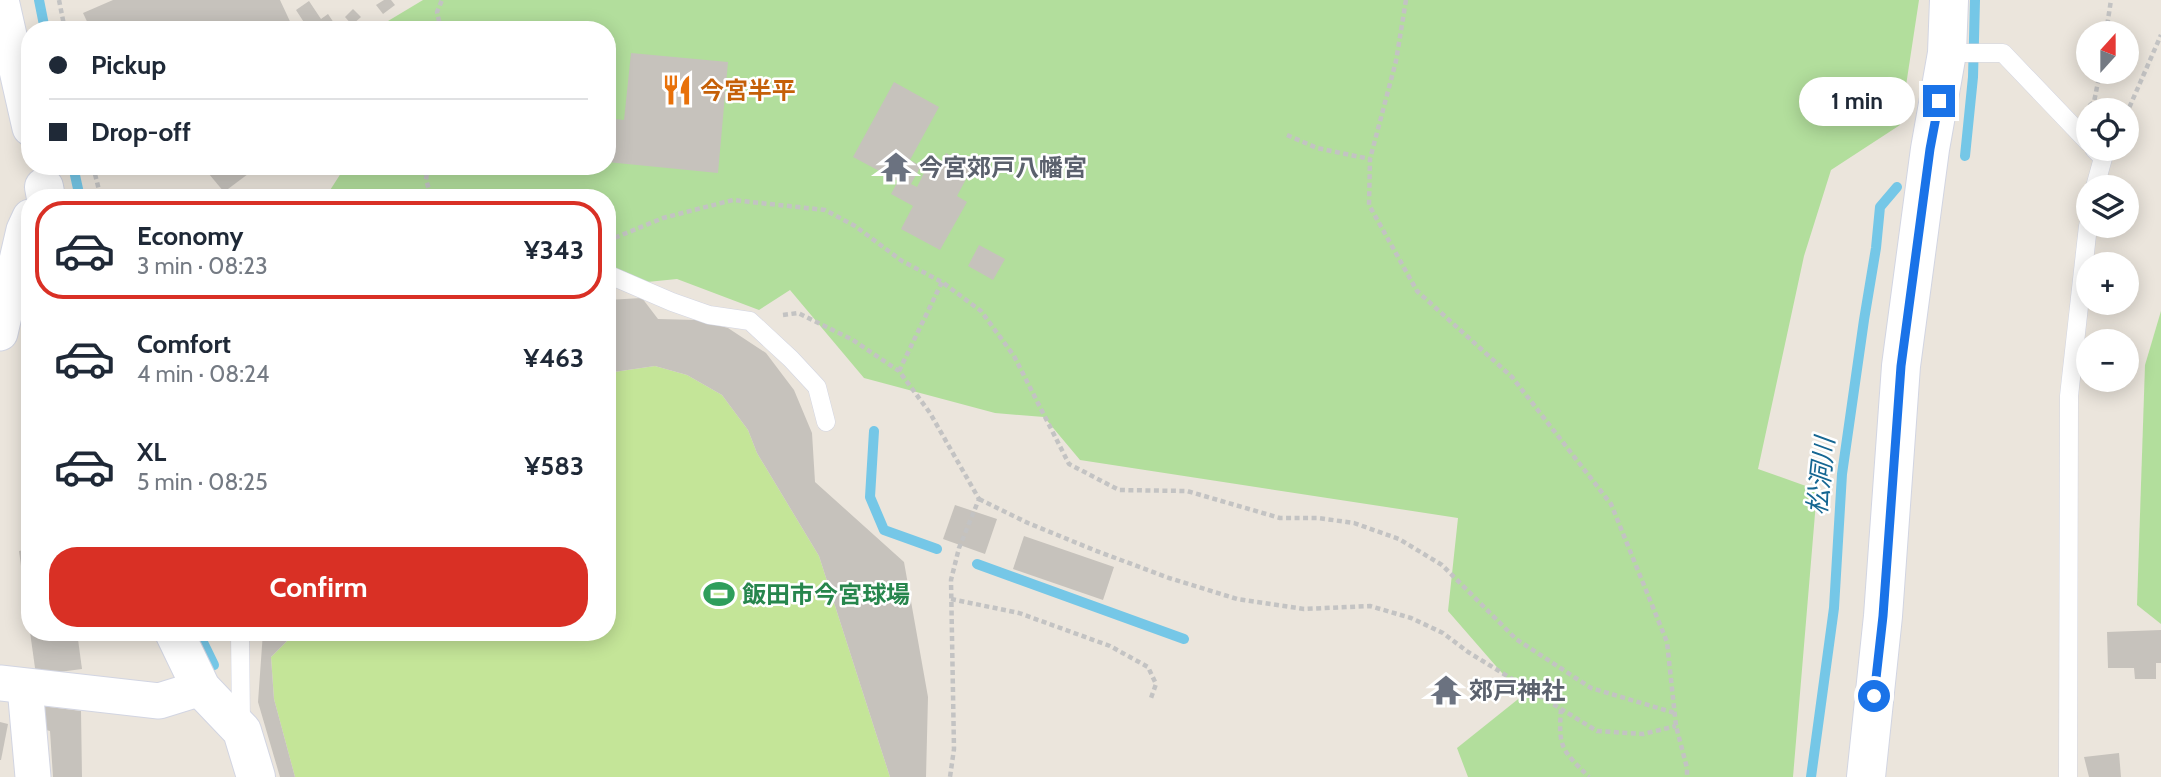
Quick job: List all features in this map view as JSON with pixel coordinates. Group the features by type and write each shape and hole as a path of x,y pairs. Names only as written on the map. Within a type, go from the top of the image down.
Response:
{"street":[{"path":"2,0 21,87"},
{"path":"1866,777 1883,616 1901,366 1930,149 1949,53 1949,0"},
{"path":"0,333 21,242"},
{"path":"178,641 201,688 242,731 256,777"},
{"path":"33,777 13,685 159,701 201,688"}],"lane":[{"path":"1949,53 2003,53 2076,129"},
{"path":"2068,777 2069,396 2087,238"},
{"path":"616,278 696,311 750,321 792,359 817,387 826,422"},
{"path":"240,641 242,731"}],"path":[{"path":"59,0 63,21"},
{"path":"439,21 437,12 442,0"},
{"path":"1406,0 1396,61 1370,159 1369,205 1417,291 1512,377 1611,504 1668,642 1676,726 1687,777"},
{"path":"2108,21 2111,0"},
{"path":"2133,98 2161,35"},
{"path":"2070,122 2094,102 2098,84"},
{"path":"1287,135 1317,148 1370,159"},
{"path":"616,237 663,218 733,200 825,210 855,226 902,261 942,282 981,311 1014,356 1069,464 1119,490 1186,491 1280,518 1318,518 1354,523 1399,539 1441,565 1516,639 1591,688 1675,713"},
{"path":"899,371 942,282"},
{"path":"750,321 798,313 853,340 899,371 930,413 979,499 1028,523 1169,578 1237,599 1304,609 1370,606 1411,618 1443,633 1468,652 1597,731 1643,734 1676,726"},
{"path":"950,777 954,749 952,574 979,499"},
{"path":"951,599 1019,613 1110,646 1148,667 1156,684 1151,698"},
{"path":"1561,709 1559,737 1568,756 1589,777"}],"green space":[{"path":"423,0 1919,0 1900,125 1831,170 1804,256 1758,469 1817,490 1793,777 1468,777 1457,748 1522,696 1448,611 1458,518 1080,460 1044,417 995,413 864,378 790,290 759,310 677,279 616,285 616,189 331,189 340,175 616,175 616,21 388,21"},
{"path":"2161,311 2161,624 2137,605 2145,365"},
{"name":"飯田市今宮球場","path":"655,366 687,375 722,395 748,430 757,453 819,556 890,777 295,777 274,699 271,657 287,641 616,641 616,372"}],"building":[{"path":"113,0 280,0 290,21 87,21 83,13"},
{"path":"384,0 391,0 395,5 383,14 376,5"},
{"path":"309,1 321,19 328,14 333,21 303,21 296,10"},
{"path":"353,9 361,17 356,21 348,21 345,17"},
{"name":"今宮半平","path":"631,53 728,62 718,173 616,163 616,119 624,120"},
{"name":"今宮郊戸八幡宮","path":"894,82 939,107 910,160 921,166 911,184 917,187 926,169 935,174 946,153 972,168 957,196 967,202 940,250 901,229 913,206 891,194 898,181 853,157"},
{"path":"210,175 247,175 228,189 222,189"},
{"path":"979,245 1005,259 993,280 968,266"},
{"path":"642,298 658,319 697,320 728,328 766,353 794,390 812,433 815,482 904,562 928,697 926,777 890,777 819,556 757,453 748,430 722,395 687,375 655,366 616,372 616,299"},
{"path":"955,505 997,519 985,554 943,539"},
{"path":"1024,536 1114,567 1103,600 1013,569"},
{"path":"2161,630 2161,663 2156,663 2156,679 2135,679 2134,668 2108,668 2107,632"},
{"path":"31,641 78,641 82,669 36,675"},
{"path":"262,641 287,641 271,657 274,699 295,777 280,777 258,702"},
{"path":"34,705 81,711 82,777 53,777 50,731 34,727"},
{"path":"0,722 8,724 1,760 0,760"},
{"path":"2119,753 2121,777 2089,777 2084,757"}],"waterway":[{"path":"39,0 43,21"},
{"name":"松洞川","path":"1965,156 1973,77 1975,0"},
{"path":"75,175 78,189"},
{"name":"松洞川","path":"1811,777 1834,608 1842,474 1880,207 1897,187"},
{"path":"874,431 870,497 884,530 937,549"},
{"path":"977,564 1184,639"},
{"path":"202,641 214,665"}],"place":[{"name":"今宮半平","path":"677,90"},
{"name":"今宮郊戸八幡宮","path":"896,167"},
{"name":"飯田市今宮球場","path":"719,594"},
{"name":"郊戸神社","path":"1446,690"}],"route":[{"path":"1874,696 1883,616 1901,366 1939,101"}]}
